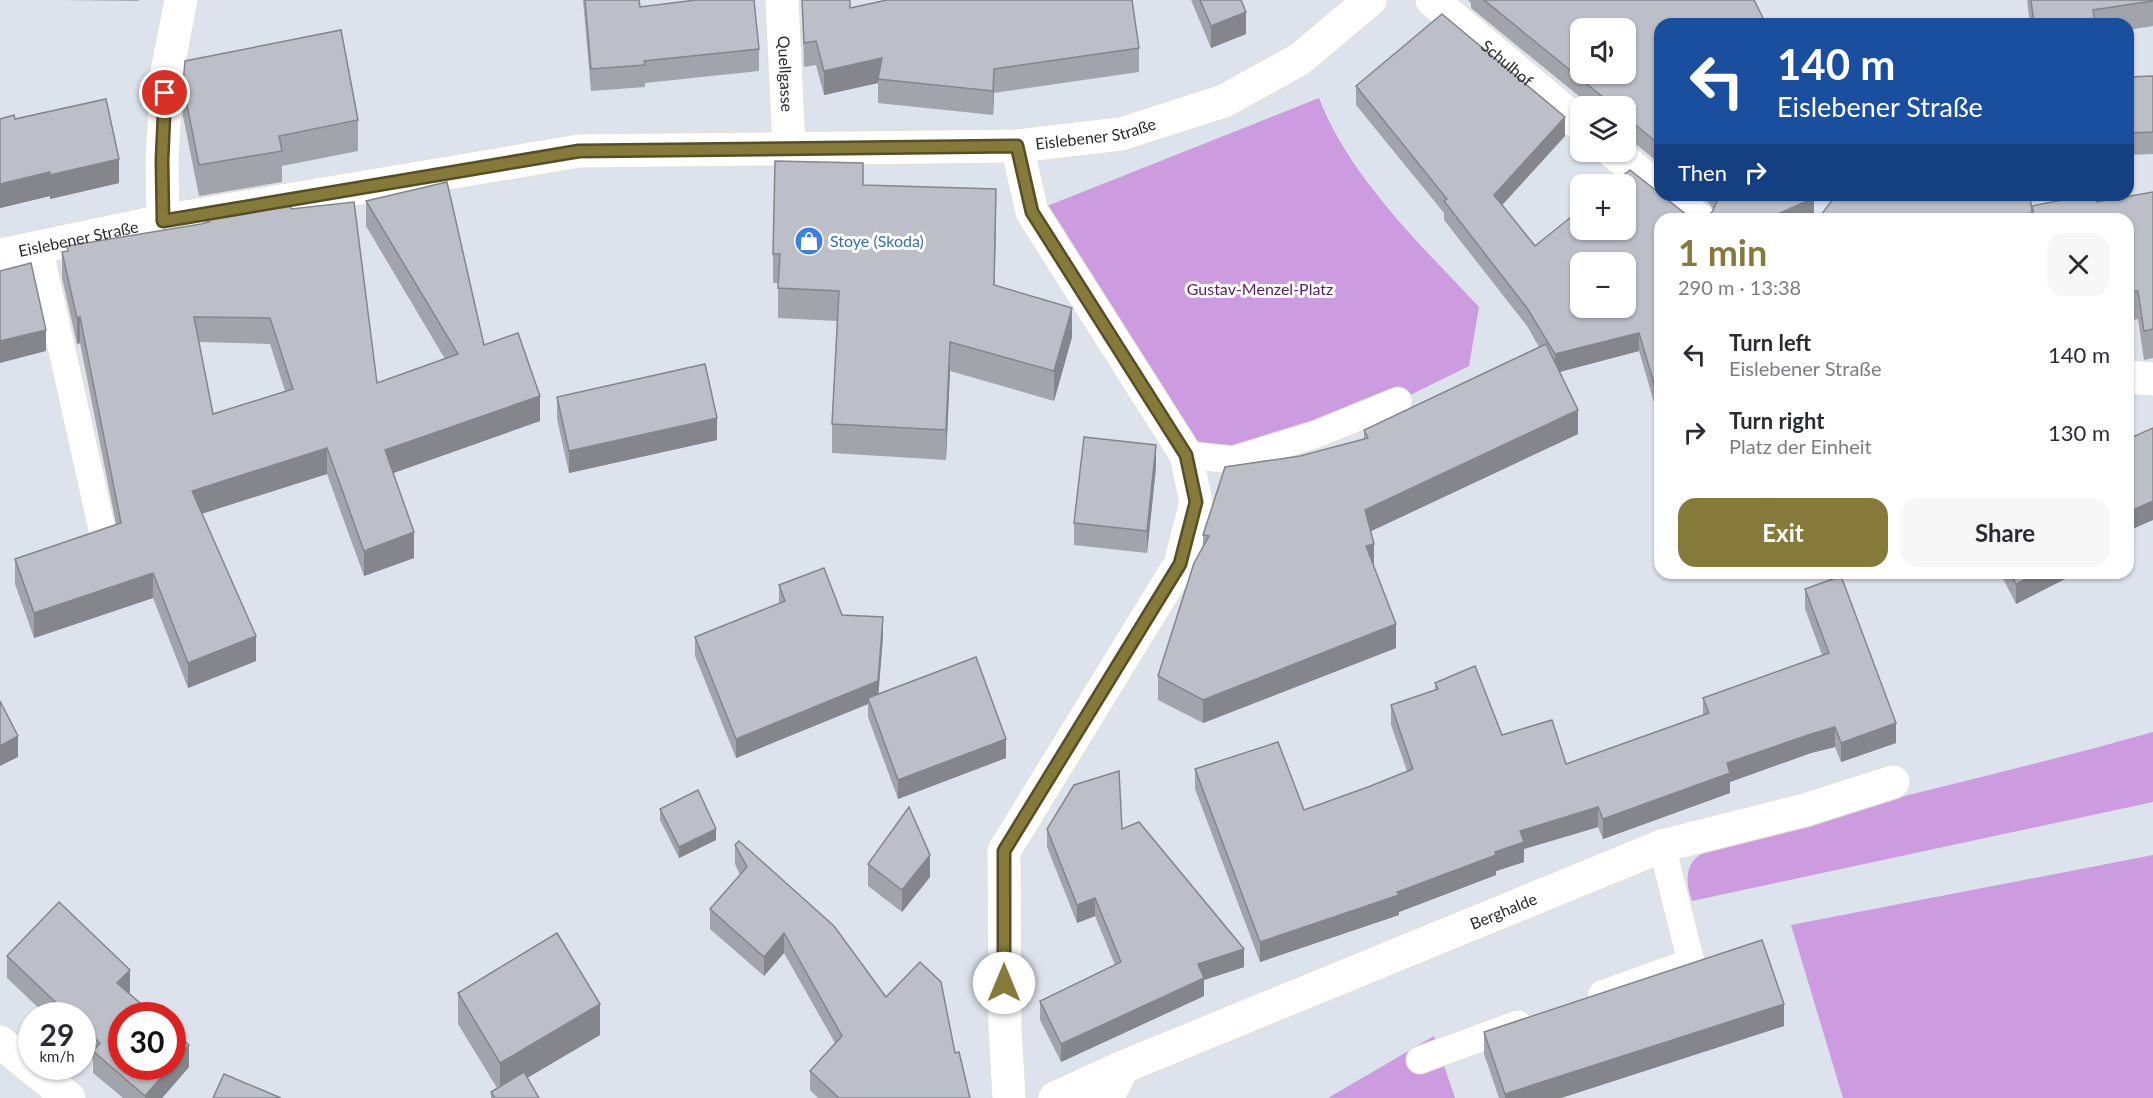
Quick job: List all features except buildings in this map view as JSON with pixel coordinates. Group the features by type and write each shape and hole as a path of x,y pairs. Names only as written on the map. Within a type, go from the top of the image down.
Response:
{"street":[{"path":"163,221 162,160 167,71 181,0"},
{"name":"Quellgasse","path":"782,0 789,147"},
{"name":"Eislebener Straße","path":"0,255 163,221 579,151 1017,146 1121,134 1224,101 1300,59 1370,0"},
{"name":"Schulhof","path":"1432,0 1570,116"},
{"path":"1009,1098 1005,1027 1004,851 1180,564 1196,502 1186,455 1032,212 1017,146"},
{"path":"1626,162 1654,184"},
{"path":"1676,201 1690,213"},
{"path":"2134,377 2153,379"},
{"name":"Berghalde","path":"1055,1098 1123,1067 1662,846 1805,810 1893,782"},
{"path":"0,1042 69,1098"},
{"path":"1107,1098 1123,1067"}],"lane":[{"path":"39,247 103,534"},
{"path":"1186,455 1233,460 1317,434 1398,401"},
{"path":"1583,1001 1691,962 1662,846"},
{"path":"1420,1060 1539,1017"}],"green space":[{"name":"Gustav-Menzel-Platz","path":"1319,98 1332,127 1368,183 1411,235 1479,307 1469,366 1398,401 1317,434 1186,455 1032,212"},
{"path":"2153,732 2153,802 1692,901 1688,873 1692,862 1704,852 1717,847 1763,832"},
{"path":"2153,855 2153,1098 1843,1098 1791,925"},
{"path":"1434,1036 1455,1098 1328,1098"}],"place":[{"name":"Stoye (Skoda)","path":"809,241"}],"route":[{"path":"165,93 162,160 163,221 579,151 1017,146 1032,212 1186,455 1196,502 1180,564 1004,851 1004,983"}]}
